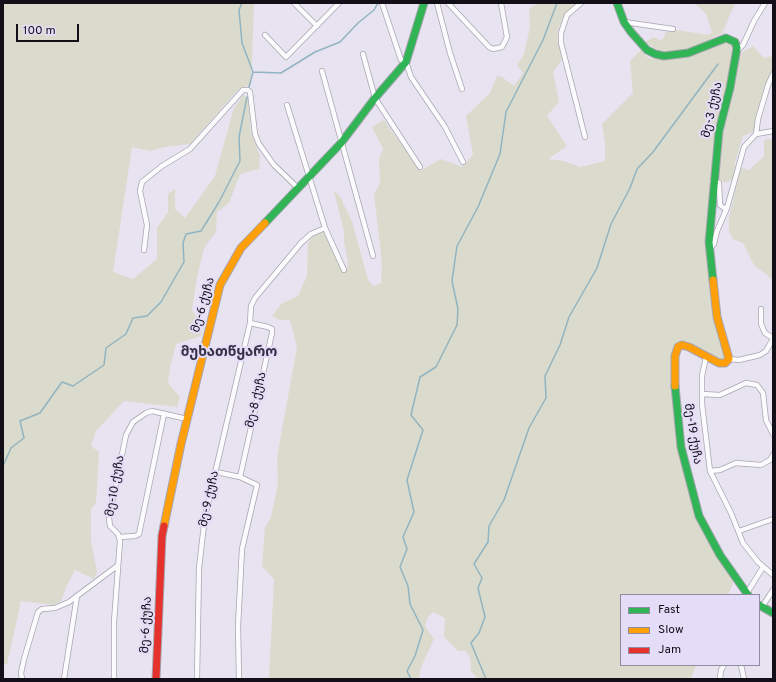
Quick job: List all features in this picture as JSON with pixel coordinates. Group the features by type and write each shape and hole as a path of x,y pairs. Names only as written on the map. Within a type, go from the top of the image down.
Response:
{"street":[{"path":"294,3 317,26"},
{"path":"265,35 286,57 339,3"},
{"path":"382,3 401,60 406,62 411,77 445,128 463,162"},
{"name":"მე-6 ქუჩა","path":"156,679 162,536 214,304 223,277 241,248 341,143 375,98 406,62 419,14 424,3"},
{"path":"437,3 450,53 462,89"},
{"path":"448,3 489,46 498,49 504,44 507,36 501,3"},
{"path":"456,3 458,13"},
{"path":"581,3 567,15 561,33 561,43 585,137"},
{"path":"617,3 624,22 640,43 654,54 664,56 688,53 726,38 735,42 737,52"},
{"path":"737,52 743,45 754,21 765,3"},
{"path":"624,22 674,29"},
{"name":"მე-3 ქუჩა","path":"729,359 717,317 709,249 713,181 719,132 737,52"},
{"path":"362,54 375,98 420,167"},
{"path":"322,71 373,256"},
{"path":"709,249 714,244 717,231 727,208 744,147 756,134 758,118 773,74"},
{"path":"144,250 147,225 140,191 142,182 162,166 190,148 243,90 248,90 250,92 254,134 259,144 274,165 298,188"},
{"path":"287,106 325,228 344,270"},
{"path":"756,134 773,131"},
{"path":"713,181 719,183 720,205 727,208"},
{"path":"250,323 251,306 255,298 301,243 311,234 325,228"},
{"path":"729,359 740,360 760,355 766,351 773,338 765,333 761,324 761,309"},
{"name":"მე-9 ქუჩა","path":"197,679 199,568 205,516 250,323"},
{"name":"მე-8 ქუჩა","path":"240,476 272,334 272,329 250,323"},
{"name":"მე-19 ქუჩა","path":"729,359 722,364 685,346 678,347 676,350 675,389 679,435 685,467 700,516 720,555 747,594"},
{"path":"706,357 702,394 710,471 748,552 773,575"},
{"path":"702,394 720,395 746,383 757,385 763,393 766,420 773,434"},
{"name":"მე-10 ქუჩა","path":"119,536 110,526 109,518 126,435 133,422 146,412 152,411 187,419"},
{"path":"114,679 119,536 135,536 140,534 164,414"},
{"path":"710,471 720,470 736,463 761,465 770,460 773,455"},
{"path":"216,472 240,476 257,485 242,549 238,626 239,679"},
{"path":"739,531 773,519"},
{"path":"22,679 21,673 24,659 38,612 42,609 55,608 69,602 117,566"},
{"path":"747,594 763,567"},
{"path":"773,590 760,606 773,613"},
{"path":"64,679 77,596"},
{"path":"720,679 721,670 723,666"},
{"path":"741,666 744,679"}],"shaded area":[{"path":"3,3 254,3 251,85 240,88 190,144 165,147 150,151 132,147 113,272 133,279 157,259 157,228 168,212 168,194 175,189 175,209 185,218 215,176 234,108 243,95 248,98 251,132 260,156 259,169 240,174 229,203 217,212 216,232 204,248 192,310 203,327 201,336 176,344 170,368 168,383 180,397 177,407 124,401 96,431 91,446 99,452 96,503 91,509 91,541 97,572 94,579 75,570 61,601 53,605 21,601 7,664 3,665"},
{"path":"538,3 576,3 564,16 557,32 562,60 553,72 559,102 547,116 567,146 548,159 564,161 580,167 605,161 605,143 602,124 633,93 630,61 641,50 647,57 653,59 686,57 718,43 725,42 731,45 733,49 723,108 715,136 708,253 726,351 725,361 716,359 687,341 676,344 672,354 673,392 691,495 734,581 728,594 620,594 620,666 696,666 691,679 475,679 476,677 471,671 470,658 466,651 458,651 444,637 445,618 433,612 428,617 425,626 434,639 421,667 419,677 421,679 269,679 274,579 262,566 265,527 271,518 278,483 277,457 297,347 290,320 279,320 272,316 281,304 298,296 307,276 308,243 313,236 324,232 341,269 347,269 348,262 344,242 344,232 334,191 339,195 352,221 368,280 373,286 381,283 382,263 374,193 380,184 379,159 383,149 372,127 384,120 420,171 441,159 462,167 473,155 466,116 490,93 497,76 502,77 514,86 523,73 517,65 524,54 530,27 529,9"},
{"path":"694,3 735,3 722,34 686,49 662,53 645,42 654,37 662,41 666,32 676,30 709,35 712,32 706,14"},
{"path":"753,46 764,58 773,56 773,71 768,79 756,118 755,131 743,136 734,166 736,166 733,179 725,183 717,178 721,142 739,54"},
{"path":"773,139 773,280 754,265 743,243 733,239 729,232 729,217 741,168 749,170 764,156 764,140"}],"waterway":[{"path":"242,3 239,10 242,43 253,72 249,87"},
{"path":"253,72 281,73 315,52 340,42 358,23 374,10 378,3"},
{"path":"411,679 407,671 415,656 423,630 410,604 408,586 400,567 407,549 403,537 414,512 407,480 423,430 411,415 420,377 436,367 457,325 458,309 452,281 457,246 478,207 500,154 506,112 543,40 557,3"},
{"path":"486,679 471,643 479,633 485,617 478,588 482,578 474,564 488,542 489,526 504,500 529,428 546,398 545,376 560,345 569,317 597,268 611,224 630,188 637,169 653,152 718,64"},
{"path":"3,466 11,448 24,438 20,421 40,413 62,382 73,386 104,365 106,348 126,334 133,318 147,316 161,302 184,262 183,243 186,234 201,231 219,202 240,161 239,137 247,97"}],"traffic: fast":[{"path":"265,223 341,143 375,98 406,62 424,3"},
{"path":"617,3 624,22 631,32 647,50 655,54 664,56 688,53 726,38 735,42 737,48 730,88 719,131 709,242 713,280"},
{"path":"675,386 681,447 699,516 720,555 747,594"},
{"path":"760,606 773,613"}],"traffic: slow":[{"path":"164,526 181,444 220,285 241,248 265,223"},
{"path":"675,386 675,356 678,347 682,345 689,347 719,363 725,363 729,359 717,317 713,280"}],"traffic: jam":[{"path":"156,679 162,536 164,526"}],"district":[{"name":"მუხათწყარო","path":"229,353"}]}
